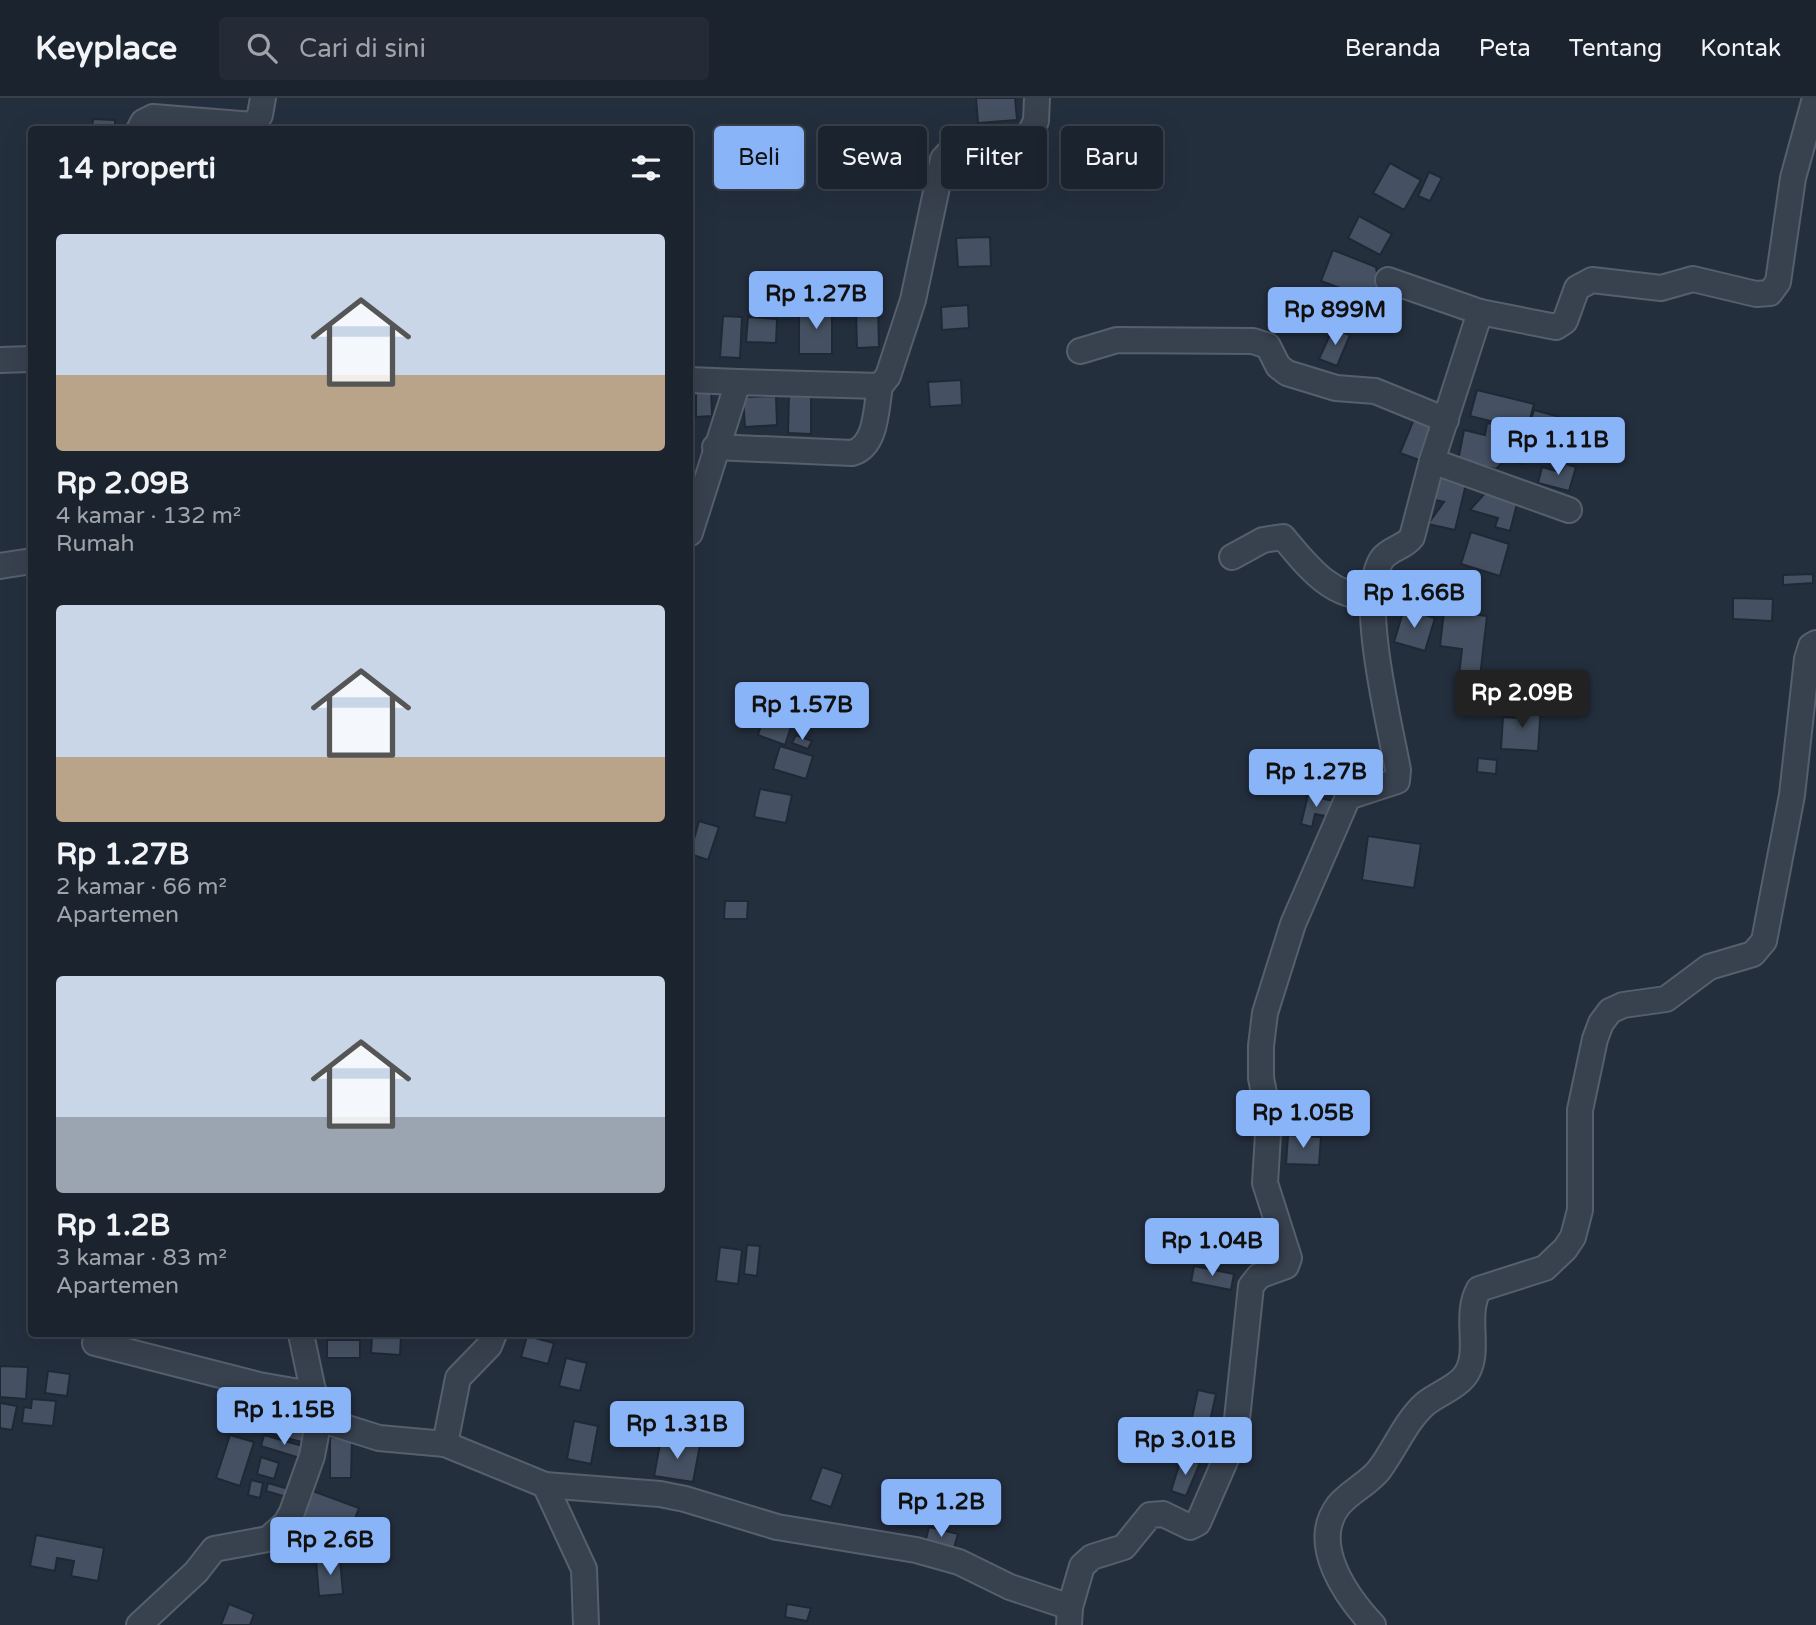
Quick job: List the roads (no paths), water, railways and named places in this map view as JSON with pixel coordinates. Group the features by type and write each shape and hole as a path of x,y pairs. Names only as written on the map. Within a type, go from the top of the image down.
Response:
{"street":[{"path":"141,126 153,117 253,125 260,116 263,98"},
{"path":"715,447 852,453 860,451 870,439 880,386 893,366 910,312 943,159 951,149 963,144 1016,143 1027,139 1036,121 1037,98"},
{"path":"1388,280 1480,312 1556,327 1565,321 1577,288 1592,280 1661,288 1692,279 1756,294 1770,293 1778,282 1793,178 1815,98"},
{"path":"96,1343 259,1385 318,1407 379,1438 445,1444 545,1485 660,1494 777,1527 916,1550 959,1562 1070,1616 1082,1566 1092,1557 1125,1547 1150,1514 1163,1514 1190,1527 1198,1523 1235,1438 1251,1286 1259,1276 1286,1266 1289,1258 1265,1183 1269,1118 1261,1078 1261,1046 1272,983 1293,923 1348,797 1393,785 1398,776 1382,687 1374,597 1382,560 1412,537 1432,461 1480,312"},
{"path":"1080,351 1117,340 1263,343 1272,352 1278,366 1287,373 1336,388 1375,391 1446,420"},
{"path":"0,360 28,359"},
{"path":"693,380 880,386"},
{"path":"693,523 715,447 738,382"},
{"path":"1432,461 1569,510"},
{"path":"1232,557 1263,540 1283,537 1306,565 1337,591 1359,598 1374,597"},
{"path":"0,566 28,562"},
{"path":"1373,1625 1347,1596 1336,1577 1330,1544 1332,1518 1339,1506 1377,1472 1416,1413 1466,1375 1473,1354 1470,1317 1479,1289 1545,1268 1565,1249 1573,1237 1580,1210 1580,1110 1601,1023 1610,1011 1623,1006 1666,999 1709,967 1753,954 1764,941 1792,795 1807,659 1811,646 1816,643"},
{"path":"139,1625 196,1572 214,1549 268,1539 286,1523 312,1456 318,1407 302,1337"},
{"path":"445,1444 458,1378 489,1346 493,1337"},
{"path":"545,1485 584,1569 586,1625"}]}
